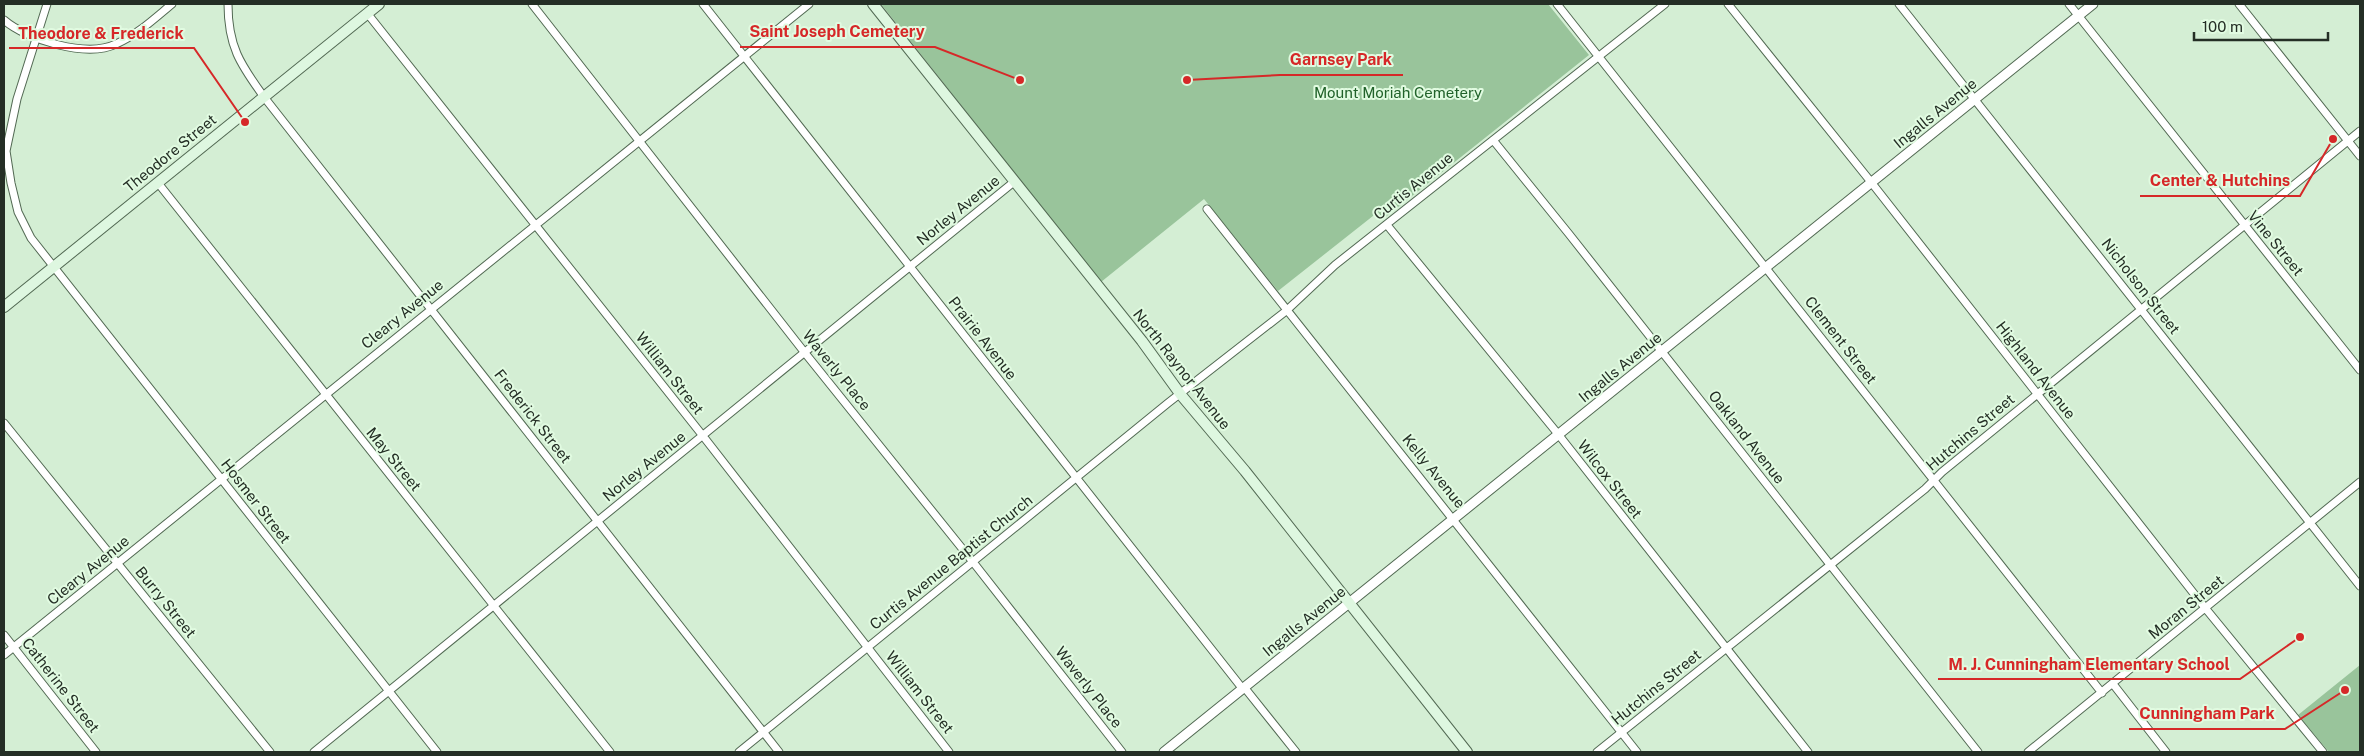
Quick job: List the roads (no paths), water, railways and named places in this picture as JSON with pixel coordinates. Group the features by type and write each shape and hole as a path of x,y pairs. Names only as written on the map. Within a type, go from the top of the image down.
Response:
{"main road":[{"name":"Theodore Street","path":"4,307 379,4"},
{"name":"North Raynor Avenue","path":"873,4 1467,752"}],"street":[{"name":"Hosmer Street","path":"47,4 12,118 5,151 18,212 31,238 438,752"},
{"path":"4,20 18,31 37,39 67,47 93,49 115,45 139,31 172,4"},
{"name":"Frederick Street","path":"228,4 230,35 241,65 264,97 779,752"},
{"name":"Waverly Place","path":"532,4 640,140 804,353 973,562 1122,752"},
{"name":"Prairie Avenue","path":"703,4 1076,478 1296,752"},
{"name":"Cleary Avenue","path":"4,655 809,4"},
{"name":"Clement Street","path":"1557,4 2102,693"},
{"name":"Curtis Avenue","path":"1181,394 1286,311 1336,265 1665,4"},
{"name":"Highland Avenue","path":"1728,4 1871,182 2206,609 2323,752"},
{"name":"Nicholson Street","path":"1899,4 2360,586"},
{"name":"Vine Street","path":"2069,4 2360,370"},
{"name":"Ingalls Avenue","path":"1164,752 2093,4"},
{"path":"2239,4 2360,156"},
{"name":"William Street","path":"367,13 949,752"},
{"name":"Hutchins Street","path":"1596,752 1830,565 2360,131"},
{"name":"Oakland Avenue","path":"1493,140 1978,752"},
{"name":"Norley Avenue","path":"314,752 1015,181"},
{"name":"May Street","path":"158,183 610,752"},
{"name":"Kelly Avenue","path":"1207,209 1286,311 1454,518 1637,752"},
{"name":"Wilcox Street","path":"1387,225 1558,434 1808,752"},
{"name":"Curtis Avenue Baptist Church","path":"739,752 1181,394"},
{"name":"Burry Street","path":"4,423 270,752"},
{"name":"Moran Street","path":"2028,752 2360,482"},
{"name":"Catherine Street","path":"4,635 96,752"},
{"path":"2113,684 2166,752"}],"place":[{"name":"Saint Joseph Cemetery","path":"1020,80"},
{"name":"Garnsey Park","path":"1187,80"},
{"name":"Theodore & Frederick","path":"245,122"},
{"name":"Center & Hutchins","path":"2333,139"},
{"name":"M. J. Cunningham Elementary School","path":"2300,637"},
{"name":"Cunningham Park","path":"2345,690"}],"park label":[{"name":"Mount Moriah Cemetery","path":"1398,92"}]}
